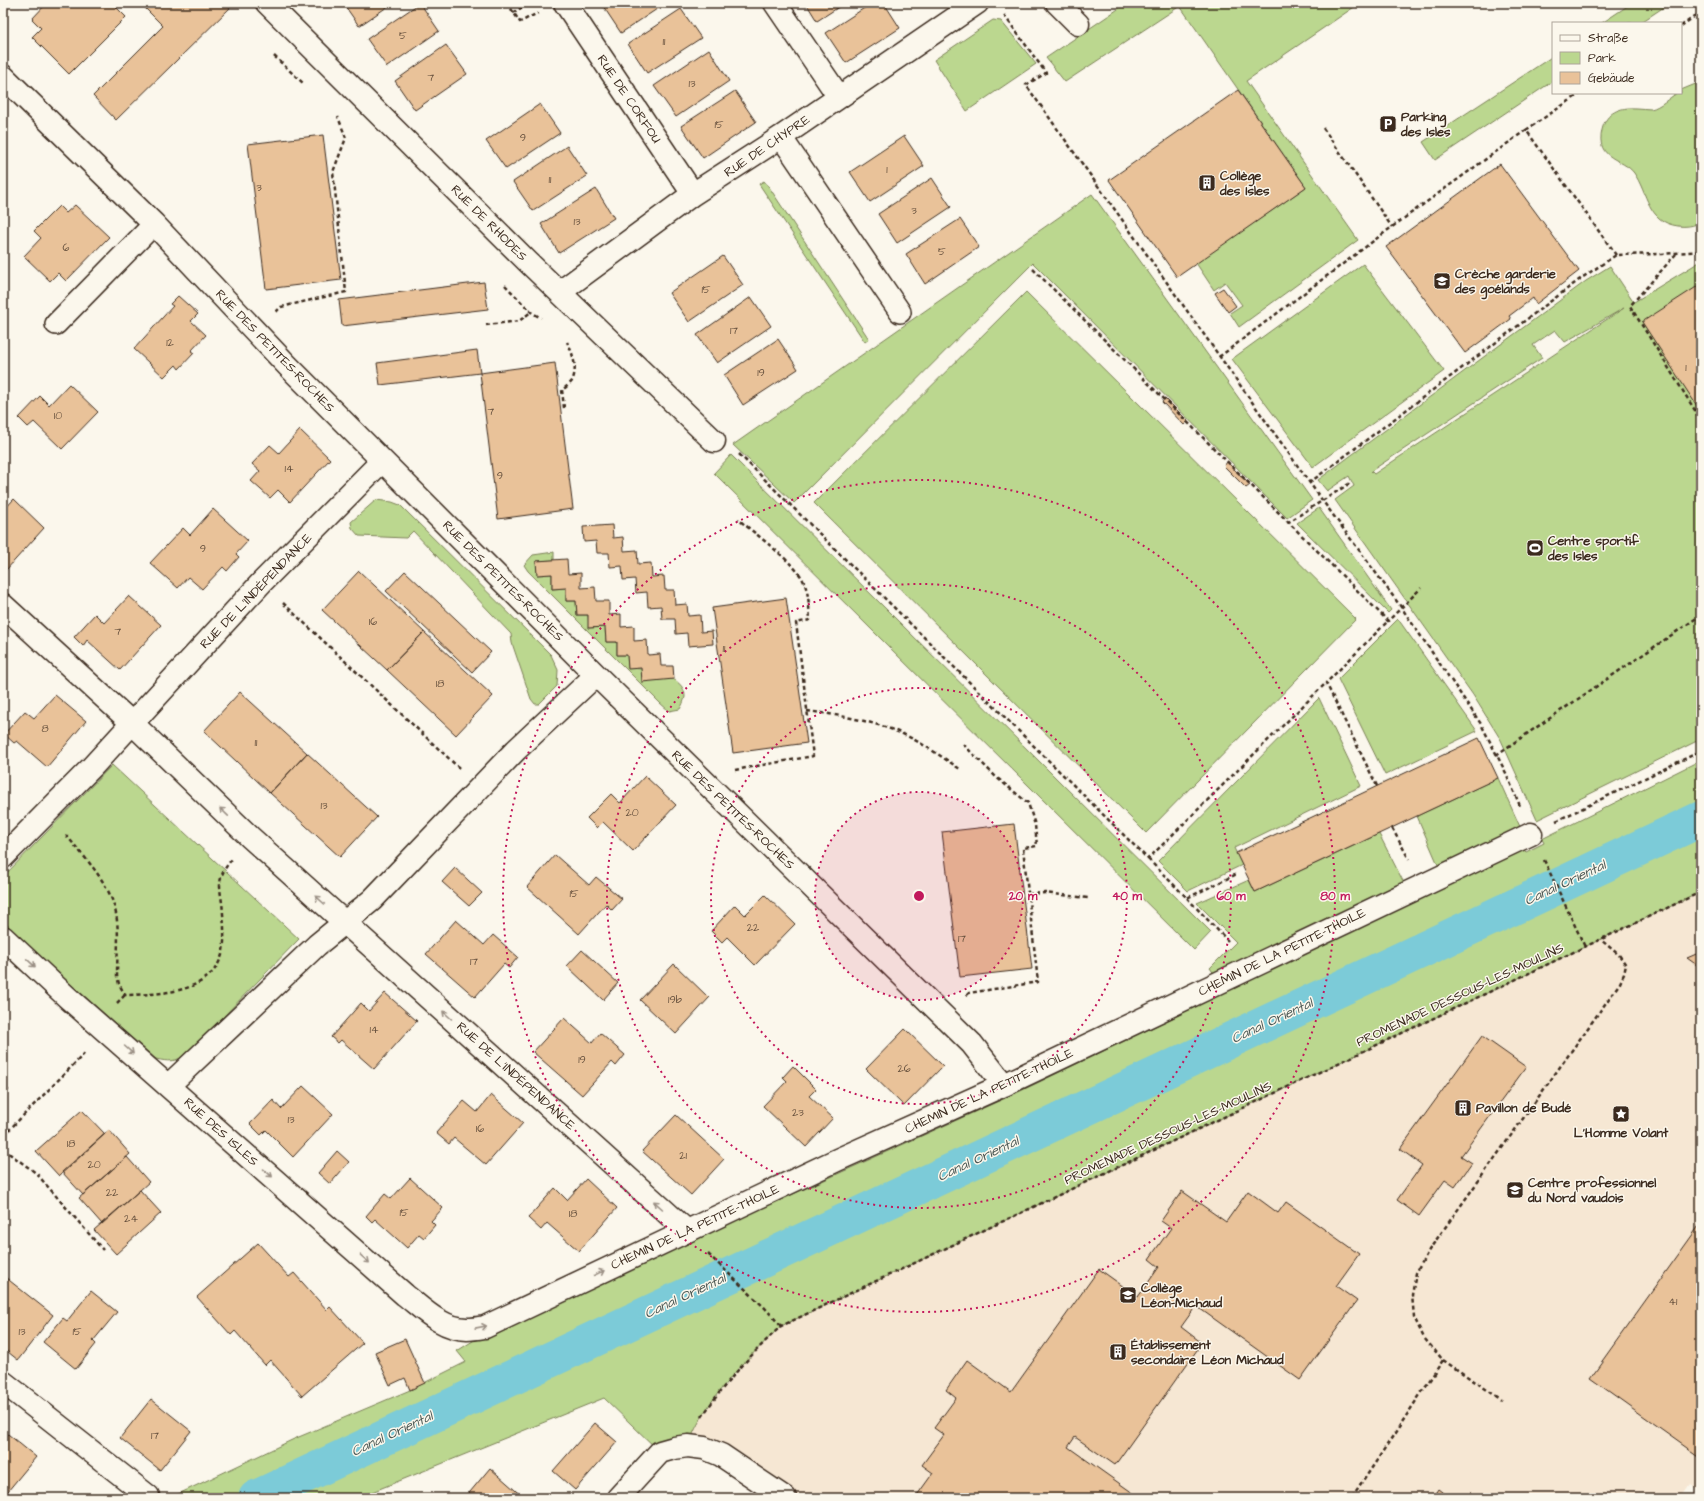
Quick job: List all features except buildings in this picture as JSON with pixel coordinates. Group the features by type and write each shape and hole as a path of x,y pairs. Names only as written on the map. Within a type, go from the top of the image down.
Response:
{"street":[{"name":"RUE DE RHODES","path":"267,3 560,292 714,441"},
{"name":"RUE DE CORFOU","path":"565,3 693,194"},
{"path":"775,3 839,97"},
{"name":"RUE DE CHYPRE","path":"560,292 693,194 781,137 977,3"},
{"path":"1057,3 1078,24"},
{"name":"RUE DES PETITES-ROCHES","path":"3,76 154,224 257,333 382,461 596,676 972,1044 1004,1085"},
{"name":"RUE DE L'INDÉPENDANCE","path":"3,857 132,724 262,582 382,461"},
{"name":"RUE DE L'INDÉPENDANCE","path":"3,605 132,724 250,837 687,1231"},
{"path":"169,1085 265,992 344,922 372,900 532,734 596,676"},
{"name":"CHEMIN DE LA PETITE-THOILE","path":"443,1323 466,1329 485,1327 687,1231 1004,1085 1423,884 1531,834"},
{"name":"RUE DES ISLES","path":"3,937 67,997 106,1029 406,1295 429,1314 443,1323"},
{"path":"3,1382 148,1496"},
{"path":"618,1498 660,1452 688,1446 704,1448 721,1455 785,1498"}],"lane":[{"path":"781,137 900,312"},
{"path":"56,324 154,224"}],"path":[{"path":"507,3 520,22 540,11 538,7"},
{"path":"513,13 529,3"},
{"path":"1682,25 1701,12"},
{"path":"1003,14 1046,73 1026,85 1309,483 1401,606 1481,724 1531,834 1701,751"},
{"path":"274,56 307,87"},
{"path":"1219,357 1392,227 1526,130 1580,94"},
{"path":"257,333 281,308 346,292 333,172 346,138 338,117 333,112"},
{"path":"1323,128 1392,227"},
{"path":"1526,130 1616,255"},
{"path":"1309,483 1583,277 1616,255 1676,254 1701,251"},
{"path":"1676,254 1630,306 1701,420"},
{"path":"1033,270 1287,523 1388,621"},
{"path":"505,285 531,312 547,322"},
{"path":"486,325 519,321 531,312"},
{"path":"564,408 562,390 572,382 574,367 571,350 566,340"},
{"path":"736,451 1188,898 1228,941"},
{"path":"1287,523 1352,482"},
{"path":"699,777 813,756 796,623 810,620 808,592 803,579 794,567 738,519"},
{"path":"262,582 480,787"},
{"path":"1148,859 1326,683 1401,606 1421,588"},
{"path":"1496,755 1701,615"},
{"path":"1326,683 1377,786"},
{"path":"807,710 843,716 878,725 905,735 960,769"},
{"path":"942,1015 969,993 1038,982 1023,848 1037,846 1035,825 1028,803 996,777 963,744"},
{"path":"48,812 108,890 115,909 119,984 125,995 178,991 195,985 210,975 223,951 223,912 219,891 221,877 224,868 250,837"},
{"path":"1392,828 1423,884"},
{"path":"1541,853 1585,947"},
{"path":"1188,898 1237,874"},
{"name":"PROMENADE DESSOUS-LES-MOULINS","path":"688,1446 694,1428 712,1401 750,1356 781,1326 1701,892"},
{"path":"1028,894 1045,893 1088,898"},
{"path":"1502,1400 1443,1360 1424,1338 1414,1317 1412,1296 1416,1273 1429,1250 1620,983 1626,965 1619,955 1601,940"},
{"path":"3,1136 86,1052 106,1029"},
{"path":"3,1149 36,1173 103,1250"},
{"path":"703,1249 765,1308 781,1326"},
{"path":"1352,1498 1443,1360"}],"shaded area":[{"path":"1701,892 1701,1491 1691,1484 1681,1498 785,1498 688,1446 694,1428 712,1401 750,1356 781,1326"}],"green space":[{"path":"1127,3 1360,3 1246,81 1358,240 1239,327 1230,313 1242,305 1225,282 1214,290 1196,263 1306,187 1180,6 1065,82 1046,58"},
{"path":"1632,3 1670,3 1642,22 1604,22"},
{"path":"993,20 1001,21 1036,64 967,111 934,60"},
{"path":"1552,57 1552,82 1435,160 1423,142"},
{"path":"1701,83 1701,222 1690,226 1678,226 1660,219 1650,206 1634,173 1606,153 1602,147 1601,140 1604,124 1614,112 1624,108 1651,109 1676,94 1682,94 1682,90"},
{"path":"764,181 869,339 865,342 759,184"},
{"path":"1092,194 1312,500 1287,518 1033,263 794,503 733,445"},
{"name":"Centre sportif des Isles","path":"1701,261 1701,739 1537,820 1501,740 1473,695 1335,500 1354,486 1349,476 1327,491 1318,480 1586,281 1610,266 1634,302","holes":["1624,308 1374,474 1371,471 1542,358 1533,345 1555,330 1565,342"]},
{"path":"1363,264 1444,371 1313,467 1232,359"},
{"path":"1026,292 1356,619 1146,833 814,503"},
{"path":"731,455 1211,932 1194,950 714,473"},
{"path":"376,500 392,502 400,505 551,655 558,670 557,686 539,704 535,704 531,699 512,643 511,634 413,531 406,538 359,536 352,528 351,522"},
{"path":"1319,508 1391,610 1388,613 1297,523"},
{"path":"554,552 554,560 537,561 537,575 552,574 552,589 566,588 566,601 576,601 577,615 588,615 589,628 605,627 606,642 617,642 617,655 627,655 628,668 653,671 672,678 679,683 683,689 685,697 680,709 669,711 660,703 528,571 524,565 533,555"},
{"path":"1398,619 1477,731 1385,775 1338,679"},
{"path":"1319,698 1361,786 1234,848 1242,865 1188,891 1158,861"},
{"path":"1701,760 1701,892 781,1326 740,1367 715,1397 695,1429 688,1446 660,1452 604,1398 357,1498 170,1498 294,1439 410,1390 466,1362 457,1351 484,1334 1012,1095 1523,849 1526,852 1544,843 1542,839"},
{"path":"112,765 299,939 187,1054 176,1060 165,1061 156,1059 3,925 3,877"},
{"path":"1498,778 1521,829 1439,867 1417,816"},
{"path":"1379,834 1404,883 1215,975 1210,968 1236,942 1197,903 1249,880 1255,892"}],"waterway":[{"name":"Canal Oriental","path":"256,1498 1701,819"}],"place":[{"name":"Parking des Isles","path":"1388,124"},
{"name":"Collège des Isles","path":"1207,183"},
{"name":"Crèche garderie des goélands","path":"1442,281"},
{"name":"Centre sportif des Isles","path":"1535,548"},
{"name":"Pavillon de Budé","path":"1463,1108"},
{"name":"L'Homme Volant","path":"1621,1114"},
{"name":"Centre professionnel du Nord vaudois","path":"1515,1190"},
{"name":"Collège Léon-Michaud","path":"1128,1295"},
{"name":"Établissement secondaire Léon Michaud","path":"1118,1352"}]}
